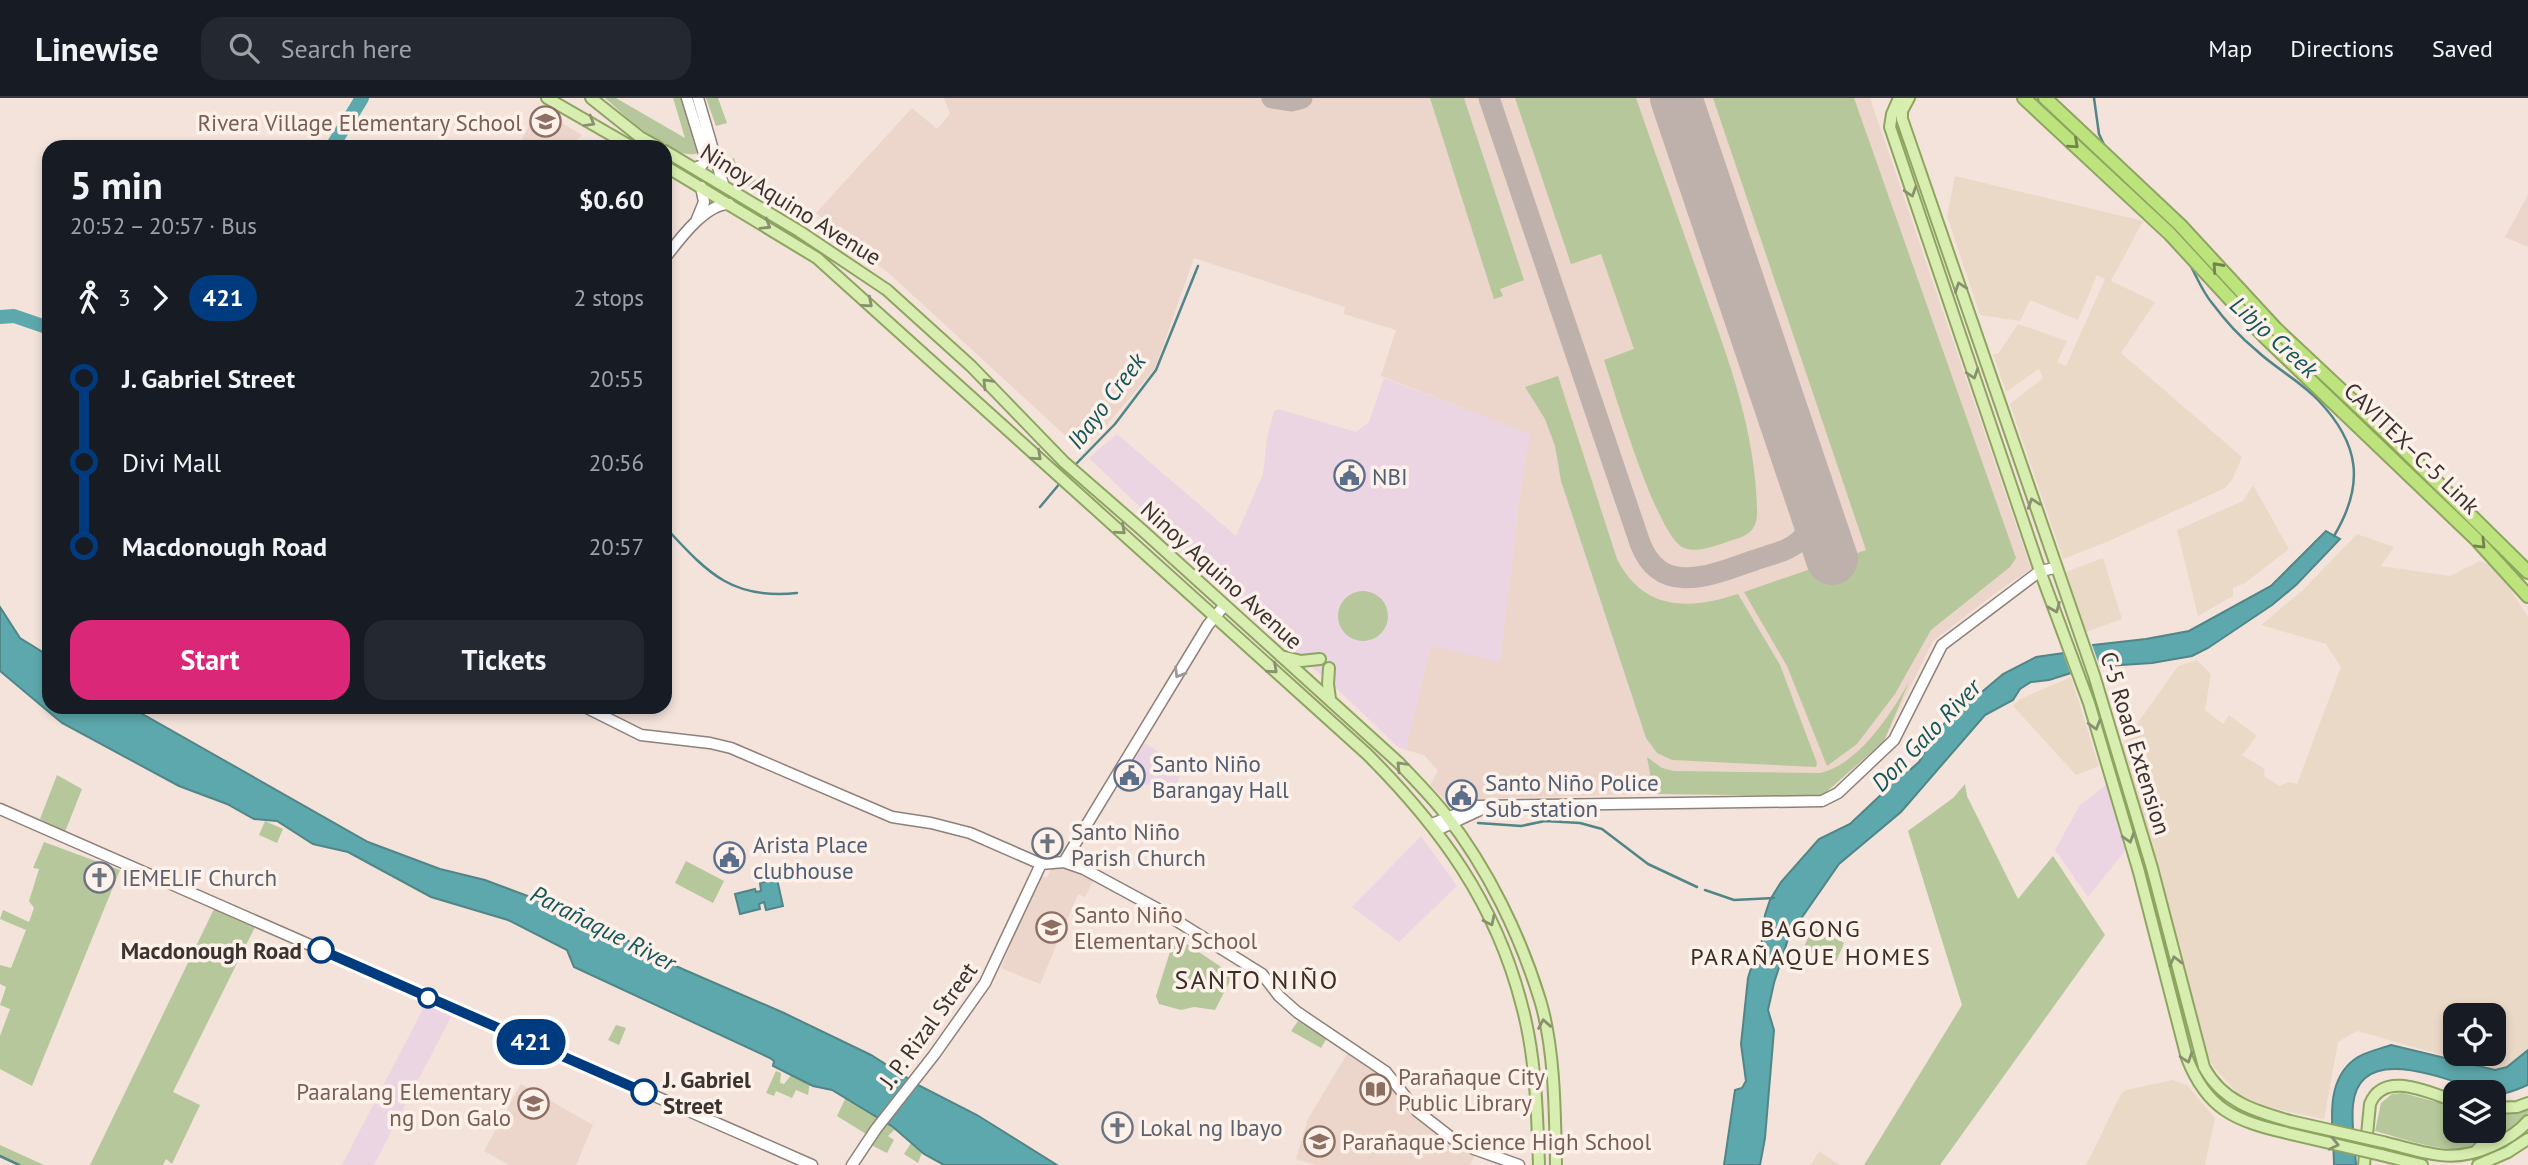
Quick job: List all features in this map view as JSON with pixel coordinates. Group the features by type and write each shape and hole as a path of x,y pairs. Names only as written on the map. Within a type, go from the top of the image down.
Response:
{"highway":[{"name":"CAVITEX–C-5 Link","path":"2024,98 2170,234 2266,338 2467,531 2528,596"},
{"name":"CAVITEX–C-5 Link","path":"2045,98 2180,225 2276,329 2389,435 2528,572"}],"main road":[{"path":"547,98 620,140"},
{"path":"591,98 645,140"},
{"name":"C-5 Road Extension","path":"1899,98 1890,127 2040,571 2080,677 2139,872 2183,1046 2198,1083 2217,1105 2229,1114 2255,1125 2422,1165"},
{"name":"C-5 Road Extension","path":"1909,98 1902,111 1902,119 2094,675 2152,868 2199,1053 2209,1077 2225,1094 2248,1108 2290,1121 2440,1156 2455,1157 2474,1153 2509,1138 2528,1121"},
{"name":"Ninoy Aquino Avenue","path":"672,155 861,270 887,290 971,366 1064,463 1142,530 1399,763 1449,820 1485,875 1506,914 1541,1002 1555,1115 1556,1165"},
{"name":"Ninoy Aquino Avenue","path":"672,170 817,258 1367,754 1434,827 1457,858 1479,897 1508,962 1523,1006 1537,1115 1539,1165"},
{"path":"905,335 919,319"},
{"path":"1282,656 1301,660 1320,659"},
{"path":"1329,668 1330,699"},
{"path":"2139,872 2152,868"},
{"path":"1531,1057 1549,1055"},
{"path":"2364,1165 2369,1109 2378,1092 2386,1087 2400,1086 2443,1098"},
{"path":"2506,1107 2528,1103"},
{"path":"2483,1164 2528,1139"},
{"path":"2474,1153 2484,1143"}],"street":[{"path":"687,98 706,160 695,168"},
{"path":"698,98 723,184"},
{"path":"696,222 705,202 701,187"},
{"path":"672,250 713,207 730,204"},
{"path":"1434,827 1484,808 1822,801 1838,793 1894,740 1942,645 2040,571 2055,568"},
{"path":"1065,862 1215,615 1224,606"},
{"path":"599,714 641,735 732,748 892,817 970,833 1041,864 1065,862 1083,869 1156,908 1262,974 1288,1004 1386,1072 1417,1111 1453,1139 1519,1165"},
{"path":"0,809 812,1165"},
{"name":"J. P. Rizal Street","path":"852,1165 985,983 1041,864"}],"shaded area":[{"path":"944,98 1870,98 2031,569 1933,641 1884,741 1833,787 1819,796 1654,794 1472,799 1463,787 1446,801 1430,785 1438,771 1424,755 1406,750 1431,646 1500,662 1530,434 1381,376 1396,330 1344,314 1345,307 1194,258 1155,368 1106,426 1081,450 893,277 816,213 912,108 937,129 950,114"},
{"name":"Rivera Village Elementary School","path":"538,109 582,135 577,140 522,140"},
{"path":"1955,176 2143,221 2111,281 2155,302 2121,353 2242,457 2232,480 2225,488 2063,559 2010,404 2043,378 2039,369 2006,392 1993,354 1998,354 2018,324 2067,341 2057,362 2066,366 2105,279 2097,275 2078,320 2030,300 2020,321 1980,315 1947,216"},
{"path":"2528,195 2528,247 2505,237"},
{"path":"1384,378 1531,434 1519,503 1500,663 1431,647 1406,750 1397,746 1336,688 1254,617 1089,458 1117,434 1236,536 1263,474 1267,438 1274,411 1279,409 1356,432 1369,422"},
{"path":"2253,485 2289,549 2245,583 2233,588 2233,596 2198,616 2177,530 2243,501"},
{"path":"2357,534 2394,547 2381,566 2450,576 2480,561 2497,568 2528,617 2528,1050 2507,1067 2495,1070 2481,1066 2506,1066 2506,1003 2443,1003 2443,1055 2357,1031 2338,1042 2324,1119 2266,1107 2238,1094 2213,1066 2207,1054 2158,868 2120,748 2178,666 2197,660 2211,674 2205,710 2223,724 2229,715 2257,736 2242,755 2265,769 2264,776 2279,786 2288,782 2297,784 2341,667 2326,644 2261,625 2302,591"},
{"path":"2103,558 2122,619 2086,632 2066,572"},
{"path":"2071,677 2099,766 2076,775 2013,706 2020,699"},
{"path":"1145,743 1182,768 1176,788 1116,781"},
{"path":"2107,784 2125,851 2088,897 2055,850 2080,805"},
{"path":"1421,836 1457,886 1399,942 1352,907"},
{"name":"Santo Niño Elementary School","path":"1052,867 1078,868 1095,877 1085,897 1078,894 1040,984 1001,968 1040,875 1047,878"},
{"path":"426,1003 452,1015 374,1165 342,1165"},
{"path":"1347,1054 1383,1078 1417,1120 1450,1144 1475,1155 1470,1165 1316,1165 1296,1159 1308,1119"},
{"path":"2173,1080 2187,1085 2215,1118 2205,1165 2086,1165 2121,1094 2126,1090"},
{"name":"Paaralang Elementary ng Don Galo","path":"521,1084 593,1125 576,1165 509,1165 484,1151"},
{"path":"1819,1151 1840,1165 1811,1165"}],"green space":[{"path":"605,98 616,98 685,138 673,98 684,98 698,153 676,151 672,149 672,140 657,140"},
{"path":"706,98 718,98 727,123 716,126"},
{"path":"1430,98 1464,98 1524,280 1500,289 1503,296 1494,299"},
{"path":"1515,98 1636,98 1722,342 1746,423 1755,479 1757,514 1753,528 1746,535 1710,547 1690,550 1673,538 1662,519 1638,462 1604,360 1634,349 1601,254 1571,264"},
{"path":"1713,98 1854,98 2016,558 2010,567 1931,630 1895,694 1857,744 1827,766 1787,666 1744,592 1866,550"},
{"path":"734,158 738,169 807,211 807,216 798,218 734,177 727,160"},
{"path":"1558,376 1617,559 1628,576 1640,589 1669,602 1702,603 1738,594 1780,665 1817,763 1816,767 1672,760 1657,753 1646,738 1561,481 1555,446 1545,419 1525,387"},
{"path":"1363,591 1381,598 1388,616 1381,634 1363,641 1345,634 1338,616 1345,598"},
{"path":"1909,682 1884,741 1819,796 1654,794 1647,757 1662,768 1674,771 1820,773 1834,768 1847,760 1872,736"},
{"path":"57,775 82,789 65,832 40,819"},
{"path":"1965,784 1967,796 2018,899 2053,856 2105,935 1940,1165 1864,1165 1962,1005 1908,831 1953,798"},
{"path":"265,821 283,829 277,843 259,835"},
{"path":"44,842 120,870 32,1086 0,1069 0,1036 10,1009 0,1005 6,987 0,984 0,965 11,968 26,930 0,919 3,910 29,922 34,908 29,901 39,869 33,868"},
{"path":"686,861 724,881 713,903 675,883"},
{"path":"214,909 255,927 173,1092 200,1105 172,1164 166,1159 163,1165 90,1165"},
{"path":"1813,927 1844,943 1835,964 1803,949"},
{"path":"1175,936 1233,975 1215,1010 1194,1007 1181,1010 1159,1004 1156,996"},
{"path":"1298,1021 1327,1038 1321,1048 1291,1031"},
{"path":"616,1025 626,1028 619,1045 608,1040"},
{"path":"776,1071 781,1073 780,1083 784,1084 792,1074 810,1081 808,1095 796,1090 792,1098 776,1091 774,1096 766,1093"},
{"path":"848,1093 878,1116 866,1134 837,1116"},
{"path":"2403,1093 2443,1104 2443,1143 2473,1143 2464,1148 2439,1148 2375,1131 2381,1103 2392,1094"},
{"path":"2528,1108 2528,1113 2506,1131 2506,1109"},
{"path":"885,1123 895,1129 888,1136 894,1140 887,1153 869,1144"},
{"path":"911,1143 923,1150 918,1163 904,1154"},
{"path":"0,1145 44,1165 17,1165 0,1157"}],"water":[{"path":"2326,531 2340,539 2296,585 2272,605 2208,648 2192,656 2152,663 2090,667 2049,680 2031,682 2020,689 2013,700 1985,715 1901,812 1839,864 1789,936 1774,983 1768,1010 1774,1030 1765,1138 1760,1165 1724,1165 1735,1090 1742,1088 1746,1081 1741,1044 1748,978 1761,948 1765,915 1781,882 1819,839 1850,824 1904,769 1911,769 1919,762 1937,730 2003,674 2036,657 2093,645 2189,631 2271,586"},
{"path":"0,607 20,638 42,652 42,706 0,671"},
{"name":"Parañaque River","path":"51,714 142,714 368,842 440,869 485,880 586,918 671,964 784,1013 871,1055 920,1086 977,1115 1057,1165 944,1165 924,1154 893,1127 832,1090 813,1086 773,1066 774,1061 770,1058 574,967 567,950 508,920 431,897 348,852 313,844 277,821 254,819 227,804 179,786 62,723"},
{"path":"777,879 783,906 766,910 764,902 759,904 760,909 740,914 735,894 755,889 756,892 761,891 760,883"},
{"path":"2391,1045 2443,1058 2443,1066 2478,1066 2495,1070 2507,1067 2528,1050 2528,1085 2506,1092 2506,1080 2448,1080 2415,1071 2393,1069 2374,1073 2360,1084 2353,1105 2356,1165 2334,1165 2334,1094 2345,1069 2355,1059"}],"pier":[{"path":"2091,642 2101,670 2072,677 2062,650"}],"waterway":[{"path":"336,140 362,98"},
{"name":"Libjo Creek","path":"2094,98 2099,134 2106,149"},
{"name":"Libjo Creek","path":"2133,189 2142,200"},
{"name":"Libjo Creek","path":"2188,261 2208,298 2232,328 2263,357 2311,393 2343,432 2350,449 2354,482 2344,517 2334,536"},
{"name":"Ibayo Creek","path":"1074,466 1115,424 1156,370 1198,266"},
{"path":"0,317 14,316 42,326"},
{"name":"Ibayo Creek","path":"1040,507 1061,482"},
{"name":"Ibayo Creek","path":"672,534 708,570 737,587 754,592 797,593"},
{"name":"Don Galo River","path":"1478,823 1521,826 1545,821 1580,823 1602,829 1648,864 1697,887"},
{"name":"Don Galo River","path":"1705,890 1734,900 1774,898"},
{"path":"0,1156 19,1165"}],"taxiway":[{"path":"1272,98 1291,101 1302,98"},
{"path":"1489,98 1640,543 1649,560 1661,571 1675,577 1690,578 1723,571 1787,549 1803,537 1809,526 1809,490"}],"runway":[{"path":"1676,98 1832,559"}],"bus line":[{"name":"421","path":"321,950 644,1092"}],"place":[{"name":"Rivera Village Elementary School","path":"545,122"},
{"name":"NBI","path":"1349,476"},
{"name":"Santo Niño Barangay Hall","path":"1129,776"},
{"name":"Santo Niño Police Sub-station","path":"1462,795"},
{"name":"Santo Niño Parish Church","path":"1048,844"},
{"name":"Arista Place clubhouse","path":"730,857"},
{"name":"IEMELIF Church","path":"99,877"},
{"name":"Santo Niño Elementary School","path":"1051,927"},
{"name":"Macdonough Road","path":"321,950"},
{"name":"Parañaque City Public Library","path":"1375,1089"},
{"name":"J. Gabriel Street","path":"644,1092"},
{"name":"Paaralang Elementary ng Don Galo","path":"534,1104"},
{"name":"Lokal ng Ibayo","path":"1117,1127"},
{"name":"Parañaque Science High School","path":"1319,1141"}],"district":[{"name":"BAGONG PARAÑAQUE HOMES","path":"1811,942"},
{"name":"SANTO NIÑO","path":"1257,979"}]}
